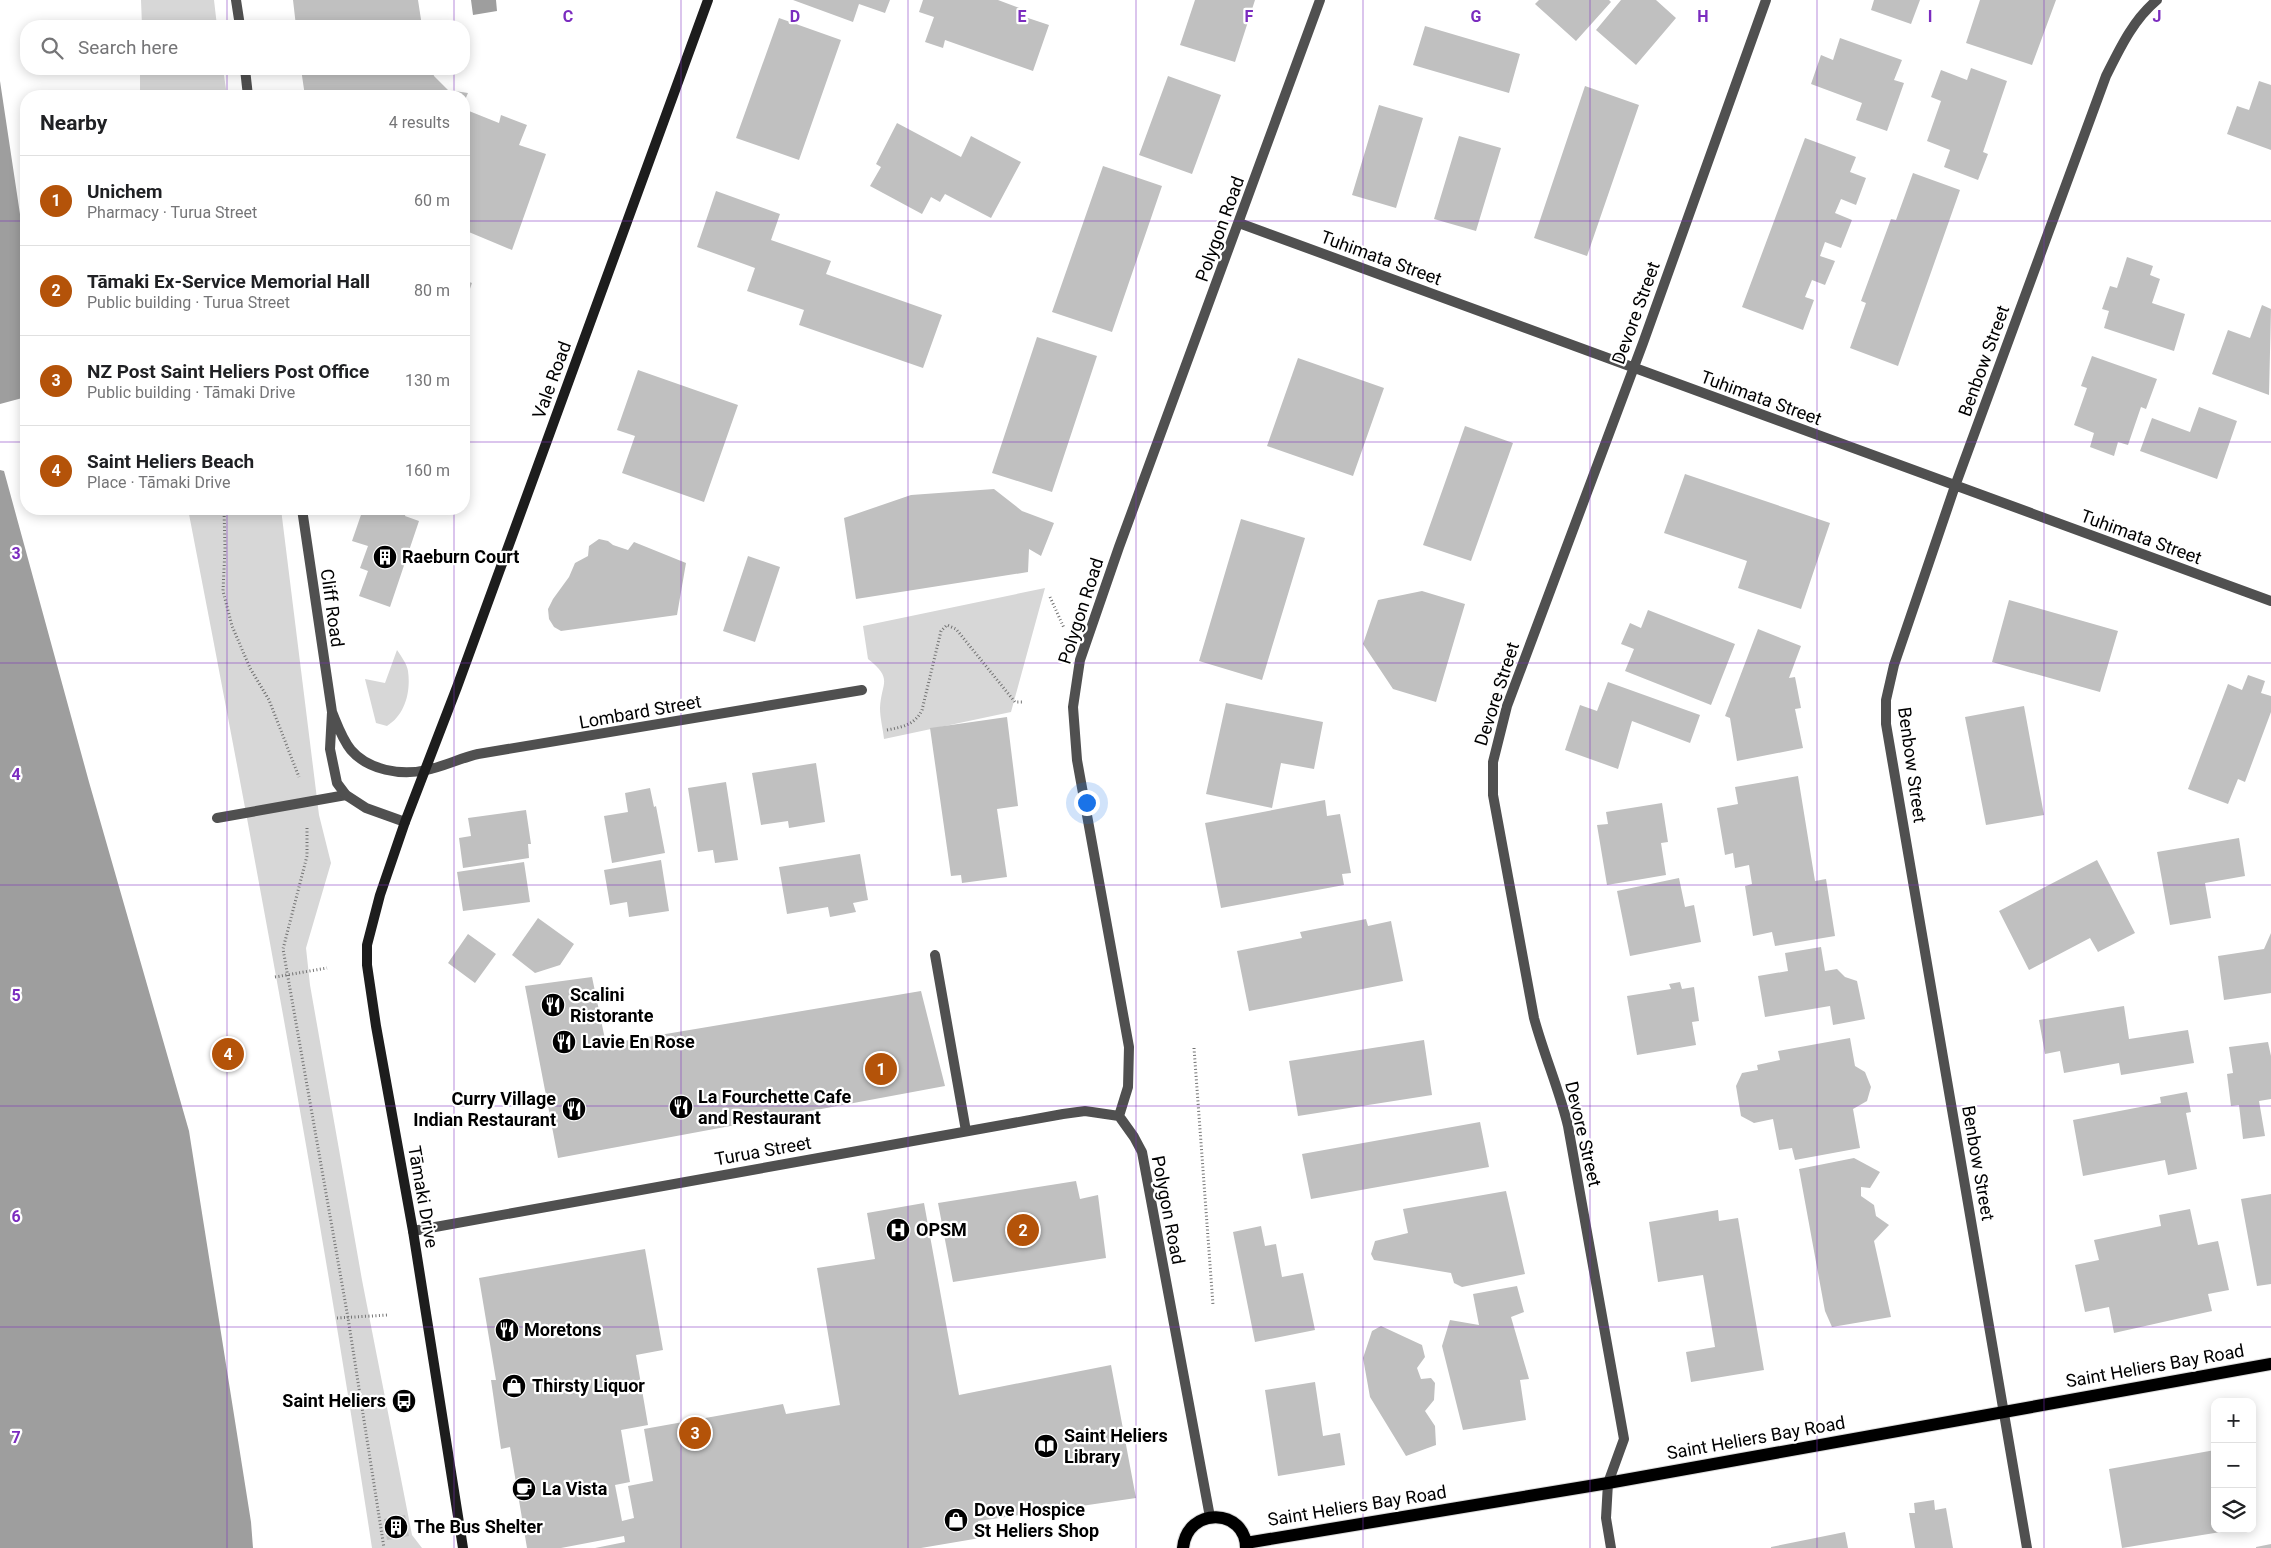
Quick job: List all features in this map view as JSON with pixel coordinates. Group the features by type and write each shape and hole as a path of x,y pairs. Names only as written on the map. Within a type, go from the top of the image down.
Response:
{"main road":[{"name":"Vale Road","path":"425,771 708,0"},
{"name":"Tāmaki Drive","path":"425,771 405,822 371,925 367,965 413,1231 463,1548"},
{"name":"Saint Heliers Bay Road","path":"1246,1545 1608,1483 2003,1410 2271,1364"},
{"path":"1183,1548 1184,1540 1194,1525 1210,1517 1230,1521 1238,1527 1246,1545"}],"street":[{"path":"236,0 239,20"},
{"name":"Polygon Road","path":"1210,1517 1144,1160 1134,1137 1119,1116 1128,1087 1129,1047 1077,760 1073,707 1074,691 1080,660 1116,556 1240,223 1320,0"},
{"name":"Devore Street","path":"1611,1548 1606,1518 1608,1483 1624,1439 1568,1126 1561,1096 1542,1049 1534,1018 1494,795 1493,762 1507,706 1766,0"},
{"name":"Benbow Street","path":"2026,1548 1886,724 1886,700 1894,666 1955,486 2106,76 2123,42 2143,12 2157,0"},
{"path":"246,75 247,90"},
{"name":"Tuhimata Street","path":"1240,223 2271,601"},
{"name":"Cliff Road","path":"303,515 332,712 330,748 332,766 337,783 346,795 366,808 405,822"},
{"name":"Lombard Street","path":"425,771 478,754 862,690"},
{"name":"Cliff Road","path":"332,712 344,738 352,750 363,760 390,772 425,771"},
{"path":"217,818 346,795"},
{"path":"935,955 966,1131"},
{"name":"Turua Street","path":"413,1231 1085,1111 1119,1116"}],"path":[{"path":"224,515 223,591 232,626 250,668 269,700 306,802 307,856 283,949 348,1318 384,1548"},
{"path":"887,730 905,726 919,716 941,631 947,625 956,629 1015,702 1024,702"},
{"path":"275,977 327,968"},
{"path":"1194,1048 1213,1305"},
{"path":"337,1318 388,1315"}],"shaded area":[{"path":"141,0 214,0 216,20 142,20"},
{"path":"471,0 496,0 497,11 473,15"},
{"path":"140,75 224,75 226,90 140,90"},
{"path":"0,81 20,214 20,399 0,404"},
{"path":"0,470 4,471 89,782 189,1131 251,1522 253,1548 0,1548"},
{"path":"189,515 282,515 319,815 331,863 306,948 310,985 362,1280 412,1535 422,1548 372,1548 308,1157 238,768"},
{"path":"1045,588 1011,712 884,739 880,708 884,682 881,672 868,659 863,626"},
{"path":"397,650 407,668 409,687 402,709 398,716 387,726 376,723 365,679 385,683"}],"building":[{"path":"293,0 418,0 421,20 295,20"},
{"path":"793,0 890,0 885,13 859,4 853,22"},
{"path":"923,0 998,0 1025,10 1022,16 1049,25 1033,71 945,40 943,48 925,42 934,17 919,12"},
{"path":"1195,0 1255,0 1235,62 1180,45"},
{"path":"1539,0 1609,0 1611,2 1576,41 1535,4"},
{"path":"1621,0 1656,0 1676,18 1636,65 1596,30"},
{"path":"1874,0 1920,0 1911,24 1871,10"},
{"path":"1980,0 2056,0 2032,65 1966,43"},
{"path":"779,18 841,40 799,160 736,138"},
{"path":"1425,26 1520,54 1509,93 1413,65"},
{"path":"1840,38 1902,60 1894,80 1904,83 1887,131 1856,120 1862,103 1811,84 1821,55 1833,60"},
{"path":"1971,68 2007,81 1983,152 1988,154 1978,180 1944,167 1950,150 1927,141 1941,101 1931,97 1941,70 1967,80"},
{"path":"302,75 434,75 448,90 304,90"},
{"path":"1168,76 1221,95 1192,174 1139,155"},
{"path":"2259,81 2271,85 2271,150 2227,134 2237,106 2249,110"},
{"path":"1585,86 1639,105 1587,256 1534,238"},
{"path":"1379,105 1423,118 1396,208 1352,195"},
{"path":"470,111 499,123 501,115 527,125 519,145 546,154 512,250 470,232"},
{"path":"897,123 961,157 971,136 1021,162 991,218 945,194 940,202 931,197 922,214 870,186 881,167 876,164"},
{"path":"1459,136 1501,148 1476,231 1434,219"},
{"path":"1805,138 1856,157 1850,172 1866,178 1856,205 1841,199 1835,213 1852,220 1841,248 1825,242 1820,256 1835,261 1825,285 1812,280 1805,297 1814,300 1803,330 1742,307"},
{"path":"1103,166 1162,186 1112,332 1052,312"},
{"path":"1913,173 1960,190 1898,366 1850,348 1866,303 1861,301 1891,219 1896,220"},
{"path":"716,191 780,214 771,240 831,261 826,274 942,315 923,368 799,325 804,310 747,291 755,268 697,247"},
{"path":"2127,257 2153,266 2150,275 2160,279 2152,303 2185,314 2174,351 2104,328 2109,311 2102,309 2110,286 2117,288"},
{"path":"2262,305 2271,309 2269,395 2212,374 2228,330 2250,338"},
{"path":"1037,337 1097,356 1052,492 992,473"},
{"path":"2092,356 2157,379 2146,409 2141,407 2128,445 2118,442 2114,456 2090,447 2094,433 2074,425 2087,388 2081,386"},
{"path":"1298,358 1384,388 1353,476 1267,446"},
{"path":"638,370 738,405 704,502 622,473 635,436 617,430"},
{"path":"2199,407 2237,421 2217,479 2140,451 2152,418 2190,432"},
{"path":"1465,426 1513,443 1471,561 1423,545"},
{"path":"1685,474 1830,523 1801,609 1738,588 1747,561 1664,533"},
{"path":"994,489 1022,511 1054,523 1041,556 1029,549 1028,572 856,599 844,518 911,495"},
{"name":"Raeburn Court","path":"361,515 405,515 419,521 390,607 359,596 368,571 360,568 368,546 352,541"},
{"path":"1241,519 1305,538 1262,680 1199,661"},
{"path":"599,539 628,550 634,542 686,563 677,615 561,631 554,627 549,619 548,609 553,599 569,577 575,563 588,556 589,546"},
{"path":"748,556 780,567 755,642 723,631"},
{"path":"1422,591 1465,604 1436,702 1393,689 1363,644 1378,600"},
{"path":"2009,600 2118,631 2100,692 1992,662"},
{"path":"1648,610 1735,644 1711,705 1625,671 1634,649 1621,644 1630,623 1641,628"},
{"path":"1758,629 1801,646 1789,678 1795,677 1801,708 1795,709 1803,748 1737,761 1730,718 1725,716"},
{"path":"2248,675 2265,681 2261,693 2271,696 2271,712 2245,782 2238,779 2228,804 2188,789 2228,684 2242,690"},
{"path":"1608,682 1700,715 1690,743 1632,721 1618,769 1565,750 1580,705 1597,711"},
{"path":"1226,703 1323,722 1314,769 1281,763 1272,808 1206,794"},
{"path":"2024,706 2044,815 1986,825 1965,717"},
{"path":"1007,717 1018,806 997,809 1007,877 962,883 961,875 951,876 930,728"},
{"path":"816,763 825,822 789,828 788,821 761,825 752,773"},
{"path":"1798,776 1815,881 1826,879 1835,936 1775,946 1772,932 1753,936 1745,886 1752,884 1749,865 1735,868 1733,853 1725,855 1717,808 1738,804 1735,787"},
{"path":"726,782 738,860 715,863 713,850 698,852 688,788"},
{"path":"650,788 654,807 656,806 665,853 612,863 604,816 628,812 625,793"},
{"path":"1325,800 1327,816 1340,814 1351,873 1342,874 1344,885 1221,908 1205,823"},
{"path":"1662,803 1668,842 1661,843 1666,875 1607,885 1597,825 1608,824 1606,812"},
{"path":"526,810 531,844 528,844 529,858 463,868 459,838 471,836 468,818"},
{"path":"2239,838 2245,876 2205,883 2211,918 2170,925 2157,852"},
{"path":"860,854 868,900 853,903 856,912 830,917 828,907 787,914 779,867"},
{"path":"661,860 669,911 629,917 627,902 610,905 604,870"},
{"path":"2097,860 2135,933 2098,952 2090,938 2029,970 1999,911"},
{"path":"524,862 530,902 463,911 457,872"},
{"path":"1679,878 1685,907 1694,905 1701,942 1630,956 1617,891"},
{"path":"538,918 574,944 560,965 535,973 512,955"},
{"path":"1366,919 1368,926 1391,921 1403,981 1249,1011 1237,951 1302,938 1300,932"},
{"path":"2271,933 2271,993 2224,1000 2218,956 2264,949"},
{"path":"468,934 496,954 475,983 448,963"},
{"path":"1821,947 1825,971 1837,969 1845,977 1857,981 1865,1019 1833,1025 1830,1006 1765,1017 1758,976 1788,971 1785,953"},
{"path":"592,977 606,1044 921,991 945,1086 558,1158 525,986"},
{"path":"1680,982 1682,989 1694,987 1699,1021 1692,1022 1696,1045 1637,1055 1627,996 1671,989 1669,984"},
{"path":"2124,1006 2129,1039 2188,1030 2194,1063 2121,1075 2119,1063 2064,1073 2060,1051 2045,1054 2039,1020"},
{"path":"1850,1038 1855,1066 1865,1072 1871,1087 1867,1101 1853,1109 1860,1148 1795,1160 1792,1148 1779,1150 1773,1119 1754,1123 1741,1116 1736,1086 1742,1073 1758,1070 1757,1065 1780,1060 1778,1051"},
{"path":"1424,1040 1432,1095 1298,1116 1289,1061"},
{"path":"2268,1042 2271,1056 2271,1099 2259,1101 2265,1136 2243,1139 2239,1105 2231,1106 2227,1074 2233,1073 2229,1047"},
{"path":"2187,1092 2191,1112 2186,1113 2197,1169 2168,1175 2165,1160 2083,1176 2073,1120 2161,1103 2160,1097"},
{"path":"1480,1122 1489,1167 1311,1199 1302,1154"},
{"path":"1854,1158 1880,1172 1870,1188 1861,1187 1861,1196 1874,1205 1876,1216 1889,1225 1874,1241 1891,1317 1832,1327 1825,1311 1799,1169"},
{"path":"1076,1181 1080,1199 1098,1195 1106,1258 953,1282 938,1203"},
{"path":"1506,1191 1525,1274 1462,1287 1454,1283 1451,1273 1374,1260 1371,1254 1375,1241 1408,1233 1403,1209"},
{"path":"2271,1194 2271,1284 2257,1286 2241,1199"},
{"path":"924,1203 959,1395 1111,1365 1136,1498 978,1521 980,1538 921,1548 595,1548 625,1542 624,1536 561,1548 527,1548 510,1447 501,1449 491,1380 496,1380 479,1278 645,1249 663,1350 636,1355 648,1425 621,1430 630,1482 615,1485 622,1521 634,1518 628,1486 653,1481 644,1429 783,1404 786,1414 840,1405 817,1268 875,1259 867,1213"},
{"path":"2190,1209 2198,1245 2218,1241 2229,1290 2208,1294 2212,1311 2114,1333 2109,1307 2085,1312 2075,1265 2099,1260 2094,1240 2161,1226 2159,1215"},
{"path":"1718,1210 1719,1221 1738,1218 1764,1370 1691,1382 1686,1352 1715,1347 1703,1275 1658,1282 1649,1222"},
{"path":"1261,1226 1265,1246 1276,1244 1282,1277 1303,1273 1315,1330 1255,1342 1233,1232"},
{"path":"1517,1286 1524,1312 1511,1317 1529,1379 1520,1380 1526,1420 1463,1430 1442,1346 1450,1320 1479,1325 1473,1294"},
{"path":"1381,1326 1422,1345 1425,1357 1417,1368 1421,1379 1431,1378 1435,1383 1434,1400 1425,1411 1435,1426 1436,1445 1406,1456 1370,1397 1363,1358 1372,1331"},
{"path":"1315,1382 1323,1436 1340,1433 1345,1465 1278,1476 1265,1390"},
{"path":"2211,1451 2211,1533 2214,1533 2122,1548 2109,1469"},
{"path":"1934,1500 1935,1510 1946,1508 1953,1548 1915,1548 1909,1513 1915,1513 1914,1503"},
{"name":"The Bus Shelter","path":"405,1515 409,1536 387,1540 384,1519"},
{"path":"1845,1532 1848,1548 1771,1548 1771,1547"},
{"path":"2271,1544 2271,1548 2256,1548 2256,1547"}],"place":[{"name":"Raeburn Court","path":"385,557"},
{"name":"Scalini Ristorante","path":"553,1005"},
{"name":"Lavie En Rose","path":"564,1042"},
{"name":"Saint Heliers Beach","path":"228,1054"},
{"name":"Unichem","path":"881,1069"},
{"name":"La Fourchette Cafe and Restaurant","path":"681,1107"},
{"name":"Curry Village Indian Restaurant","path":"574,1109"},
{"name":"OPSM","path":"898,1230"},
{"name":"Tāmaki Ex-Service Memorial Hall","path":"1023,1230"},
{"name":"Moretons","path":"507,1330"},
{"name":"Thirsty Liquor","path":"514,1386"},
{"name":"Saint Heliers","path":"404,1401"},
{"name":"NZ Post Saint Heliers Post Office","path":"695,1433"},
{"name":"Saint Heliers Library","path":"1046,1446"},
{"name":"La Vista","path":"524,1489"},
{"name":"Dove Hospice St Heliers Shop","path":"956,1520"},
{"name":"The Bus Shelter","path":"396,1527"}]}
